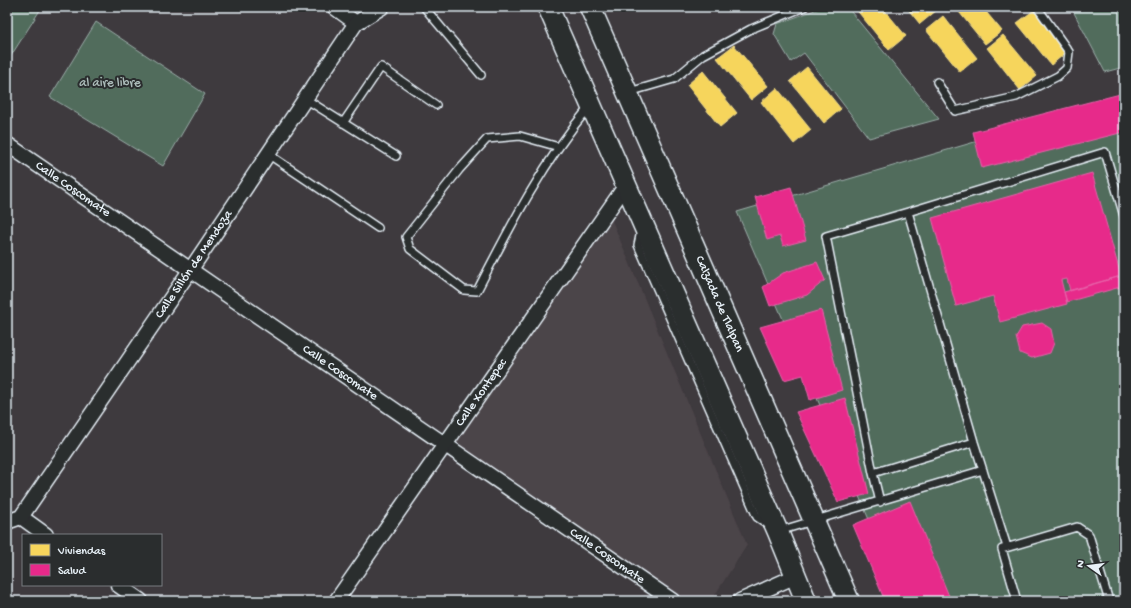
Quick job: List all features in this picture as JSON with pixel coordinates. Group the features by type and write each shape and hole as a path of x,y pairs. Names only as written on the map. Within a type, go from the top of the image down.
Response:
{"main road":[{"path":"548,7 590,106 643,223 778,532 805,601"},
{"name":"Calzada de Tlalpan","path":"590,7 629,92 849,601"}],"street":[{"path":"334,7 356,23"},
{"name":"Calle Sillón de Mendoza","path":"21,517 192,269 304,98 356,23 382,7"},
{"name":"Calle Coscomate","path":"7,144 192,269 445,446 673,601"},
{"name":"Calle Xontepec","path":"336,601 626,185"},
{"path":"7,522 21,517 45,534"},
{"path":"740,601 796,576"},
{"path":"119,586 141,601"}],"lane":[{"path":"424,7 480,75"},
{"path":"629,92 674,79 703,55 751,29 804,7"},
{"path":"937,82 955,111 1016,97 1058,76 1067,68 1069,52 1037,7"},
{"path":"343,123 381,66 436,105"},
{"path":"304,98 396,156"},
{"path":"559,147 520,136 487,139 459,170 406,237 410,249 464,290 478,291 519,210 559,147 566,135 590,106"},
{"path":"880,502 826,236 1106,152 1124,216"},
{"path":"268,154 378,228"},
{"path":"908,212 974,442 1007,547"},
{"path":"873,473 974,442"},
{"path":"778,532 983,470"},
{"path":"1017,601 1002,549 1077,527 1089,535 1109,601"}],"shaded area":[{"path":"608,211 747,545 711,601 673,601 445,446"}],"green space":[{"path":"7,7 42,7 7,62"},
{"path":"823,7 847,7 939,119 869,138 804,53 791,62 774,34 777,24"},
{"path":"1071,7 1124,7 1124,67 1105,72"},
{"name":"al aire libre","path":"96,22 205,94 163,166 50,97"},
{"path":"1124,98 1124,601 904,601 737,212"}],"building: Viviendas":[{"path":"882,7 906,36 889,50 855,8"},
{"path":"906,7 934,7 937,10 920,24"},
{"path":"955,7 982,7 1002,31 985,44"},
{"path":"1034,10 1068,51 1051,65 1017,23"},
{"path":"943,16 977,58 960,72 926,30"},
{"path":"1003,35 1037,76 1020,90 987,48"},
{"path":"734,45 768,86 751,100 717,58"},
{"path":"807,67 841,109 824,123 790,81"},
{"path":"703,71 737,113 720,127 687,85"},
{"path":"777,88 811,130 794,144 761,102"}],"building: Salud":[{"path":"1124,93 1124,132 982,168 973,132"},
{"path":"1092,173 1121,276 1070,291 1067,279 1061,280 1067,304 1000,322 993,296 956,306 932,218"},
{"path":"791,187 806,240 783,246 780,236 767,240 755,197"},
{"path":"817,262 825,280 807,295 770,306 763,287 783,273"},
{"path":"1124,276 1124,286 1067,302 1064,292"},
{"path":"821,310 842,390 810,400 803,375 784,380 760,327"},
{"path":"1042,323 1051,329 1054,343 1050,353 1032,358 1020,353 1016,337 1022,327"},
{"path":"845,398 869,494 838,502 796,412"},
{"path":"910,501 951,601 885,601 853,525"}]}
